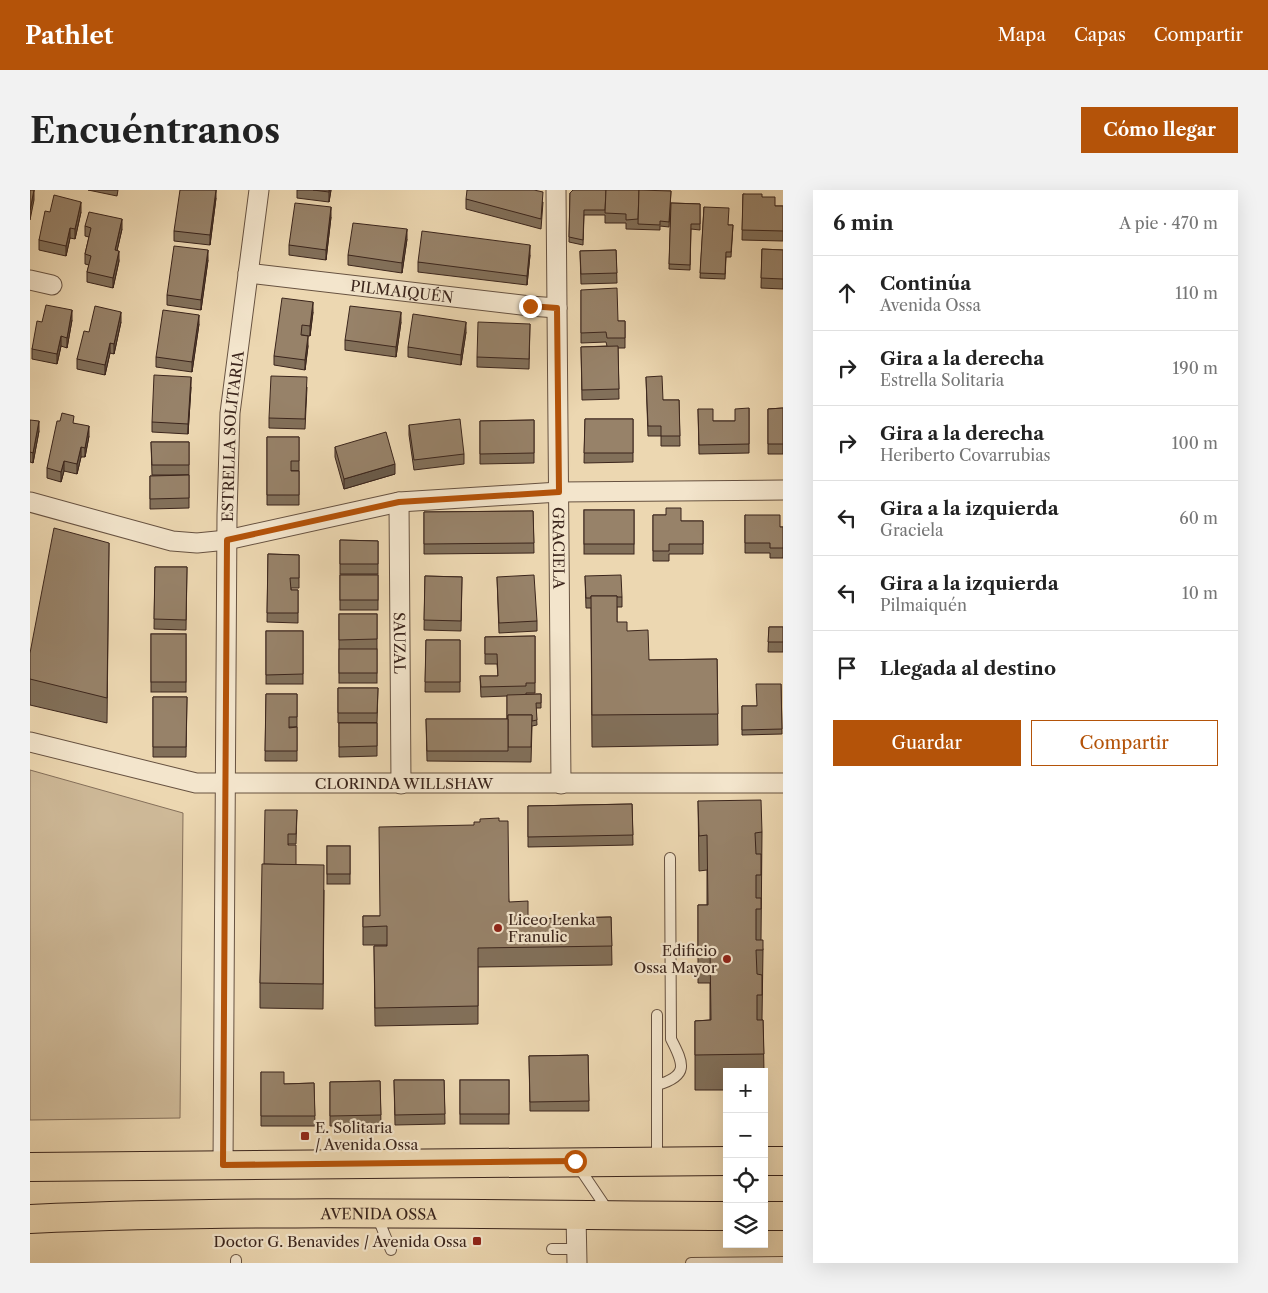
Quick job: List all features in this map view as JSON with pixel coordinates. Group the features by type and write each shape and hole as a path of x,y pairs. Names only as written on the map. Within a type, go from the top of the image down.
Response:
{"main road":[{"path":"768,1160 783,1160"},
{"path":"30,1167 723,1161"},
{"name":"AVENIDA OSSA","path":"30,1219 103,1216 376,1212 576,1216 723,1216"},
{"path":"768,1216 783,1216"}],"street":[{"name":"ESTRELLA SOLITARIA","path":"223,1165 227,540 230,413 259,190"},
{"name":"GRACIELA","path":"556,190 560,784"},
{"name":"PILMAIQUÉN","path":"248,272 557,308"},
{"path":"30,280 52,285"},
{"path":"30,502 172,542 197,543 227,540 399,502 559,492 783,490"},
{"name":"SAUZAL","path":"399,502 401,784"},
{"name":"CLORINDA WILLSHAW","path":"30,742 196,783 783,783"},
{"path":"576,1216 577,1256"}],"lane":[{"path":"657,1085 676,1077 682,1064 671,1039 670,858"},
{"path":"656,1161 657,1015"},
{"path":"575,1161 611,1216"},
{"path":"376,1212 391,1250"},
{"path":"552,1249 577,1256"},
{"path":"691,1263 783,1262"}],"shaded area":[{"path":"30,770 183,813 180,1118 30,1120"}],"building":[{"path":"30,190 34,190 30,210"},
{"path":"180,190 216,190 210,235 174,231"},
{"path":"313,190 329,190 329,192"},
{"path":"467,190 534,190 543,192 541,219 466,199"},
{"path":"573,190 606,190 605,210 584,210 583,240 569,237 570,193"},
{"path":"606,190 639,190 638,219 626,220 626,214 605,213"},
{"path":"639,190 671,191 669,222 660,221 660,225 638,224"},
{"path":"743,194 762,194 762,197 775,197 775,206 783,206 783,231 742,230"},
{"path":"54,195 81,202 75,229 70,228 66,246 39,240 45,211 50,212"},
{"path":"295,203 331,207 326,250 289,245"},
{"path":"671,203 700,204 700,224 691,224 690,265 669,264"},
{"path":"704,207 729,208 728,225 733,225 731,252 726,252 725,274 700,273"},
{"path":"89,212 122,219 115,250 119,251 113,278 87,272 91,256 85,254 91,228 85,226"},
{"path":"353,223 407,229 402,263 348,255"},
{"path":"422,231 530,245 527,276 418,262"},
{"path":"174,246 208,250 201,300 167,295"},
{"path":"762,249 783,250 783,279 761,278"},
{"path":"616,250 617,273 581,274 580,251"},
{"path":"617,288 618,321 625,321 625,338 607,338 606,332 581,333 581,290"},
{"path":"282,298 313,302 310,326 302,325 301,335 308,336 305,360 274,356"},
{"path":"46,305 72,310 67,338 61,336 57,354 32,349 37,321 42,322"},
{"path":"95,306 121,312 114,344 110,343 105,365 77,359 84,331 89,332"},
{"path":"350,306 401,312 396,347 345,340"},
{"path":"163,310 199,315 192,362 156,357"},
{"path":"413,314 466,322 461,355 408,347"},
{"path":"478,322 530,324 529,359 477,357"},
{"path":"618,346 619,389 582,390 581,347"},
{"path":"154,375 191,377 188,424 152,422"},
{"path":"271,376 307,377 305,419 269,418"},
{"path":"662,376 663,400 679,400 680,436 661,436 661,426 648,426 646,377"},
{"path":"749,408 749,444 699,445 698,409 713,409 713,421 735,421 735,409"},
{"path":"783,408 783,444 768,444 768,409"},
{"path":"62,413 74,416 73,423 89,426 85,448 81,447 77,464 64,461 61,472 47,468 57,421 60,421"},
{"path":"460,419 464,454 414,460 409,425"},
{"path":"585,419 633,419 633,453 584,453"},
{"path":"30,420 39,421 33,453 30,452"},
{"path":"534,420 534,453 480,454 480,421"},
{"path":"386,432 395,464 344,479 335,447"},
{"path":"267,437 299,437 299,461 291,461 291,471 299,471 299,495 267,495"},
{"path":"151,442 189,442 189,465 152,465"},
{"path":"189,475 189,498 150,499 150,476"},
{"path":"666,508 681,508 681,521 703,521 703,544 669,544 669,551 653,551 653,515 666,515"},
{"path":"584,510 634,510 634,544 584,544"},
{"path":"533,511 534,543 424,544 424,512"},
{"path":"745,515 780,515 780,527 783,527 783,548 770,548 770,543 745,543"},
{"path":"54,528 109,543 107,698 30,679 30,653"},
{"path":"340,540 378,541 378,564 340,564"},
{"path":"268,554 299,555 299,578 290,578 291,590 298,590 298,613 267,613"},
{"path":"155,567 187,567 186,620 154,619"},
{"path":"340,575 378,575 378,600 340,600"},
{"path":"534,575 537,621 499,623 497,577"},
{"path":"621,575 622,597 591,596 591,598 586,598 585,576"},
{"path":"425,576 462,577 461,621 424,620"},
{"path":"591,596 617,596 617,622 627,622 627,631 648,630 649,660 717,659 718,714 592,715"},
{"path":"339,614 377,614 377,639 339,640"},
{"path":"769,627 783,627 783,642 768,642"},
{"path":"266,631 303,631 303,674 266,675"},
{"path":"151,634 186,634 186,682 151,682"},
{"path":"535,636 535,683 526,683 526,686 481,687 480,676 498,676 497,654 485,654 485,637"},
{"path":"426,640 460,640 460,682 425,682"},
{"path":"339,649 377,649 377,673 339,673"},
{"path":"756,684 781,684 782,729 742,730 742,706 757,706"},
{"path":"338,688 378,688 377,713 338,713"},
{"path":"266,694 297,694 297,717 289,717 289,728 297,727 297,751 265,751"},
{"path":"541,694 541,703 536,703 537,720 532,721 532,715 508,715 507,719 507,695"},
{"path":"153,697 187,697 186,747 153,747"},
{"path":"508,715 532,715 531,747 508,747"},
{"path":"426,719 508,719 508,751 427,751"},
{"path":"339,723 377,723 377,746 339,747"},
{"name":"Edificio Ossa Mayor","path":"761,800 762,832 755,833 756,854 761,854 761,875 756,875 756,898 761,898 761,909 756,909 756,940 763,940 763,950 756,950 757,974 762,975 762,995 757,995 757,1020 763,1020 764,1054 695,1055 695,1021 711,1020 710,948 698,948 698,905 708,905 707,835 699,836 698,801"},
{"path":"632,804 633,835 528,837 528,806"},
{"path":"265,810 297,810 296,834 288,834 288,845 296,845 296,865 264,864"},
{"path":"499,818 499,821 508,821 509,902 528,901 528,919 611,917 612,946 478,948 478,1006 375,1008 374,946 387,946 387,926 363,927 363,916 380,916 379,827 474,825 474,822 480,822 480,819"},
{"path":"327,846 350,846 350,874 327,874"},
{"path":"262,864 324,865 323,984 260,983"},
{"path":"588,1055 589,1101 530,1102 529,1056"},
{"path":"261,1072 284,1072 284,1084 314,1083 315,1116 261,1116"},
{"path":"394,1080 444,1080 445,1114 395,1115"},
{"path":"460,1080 509,1080 509,1114 460,1114"},
{"path":"380,1081 381,1115 330,1116 330,1082"}],"place":[{"name":"Liceo Lenka Franulic","path":"498,928"},
{"name":"Edificio Ossa Mayor","path":"727,959"},
{"name":"E. Solitaria / Avenida Ossa","path":"305,1136"},
{"name":"Doctor G. Benavides / Avenida Ossa","path":"477,1241"}],"route":[{"path":"530,306 557,308 559,492 399,502 227,540 223,1165 575,1161"}]}
